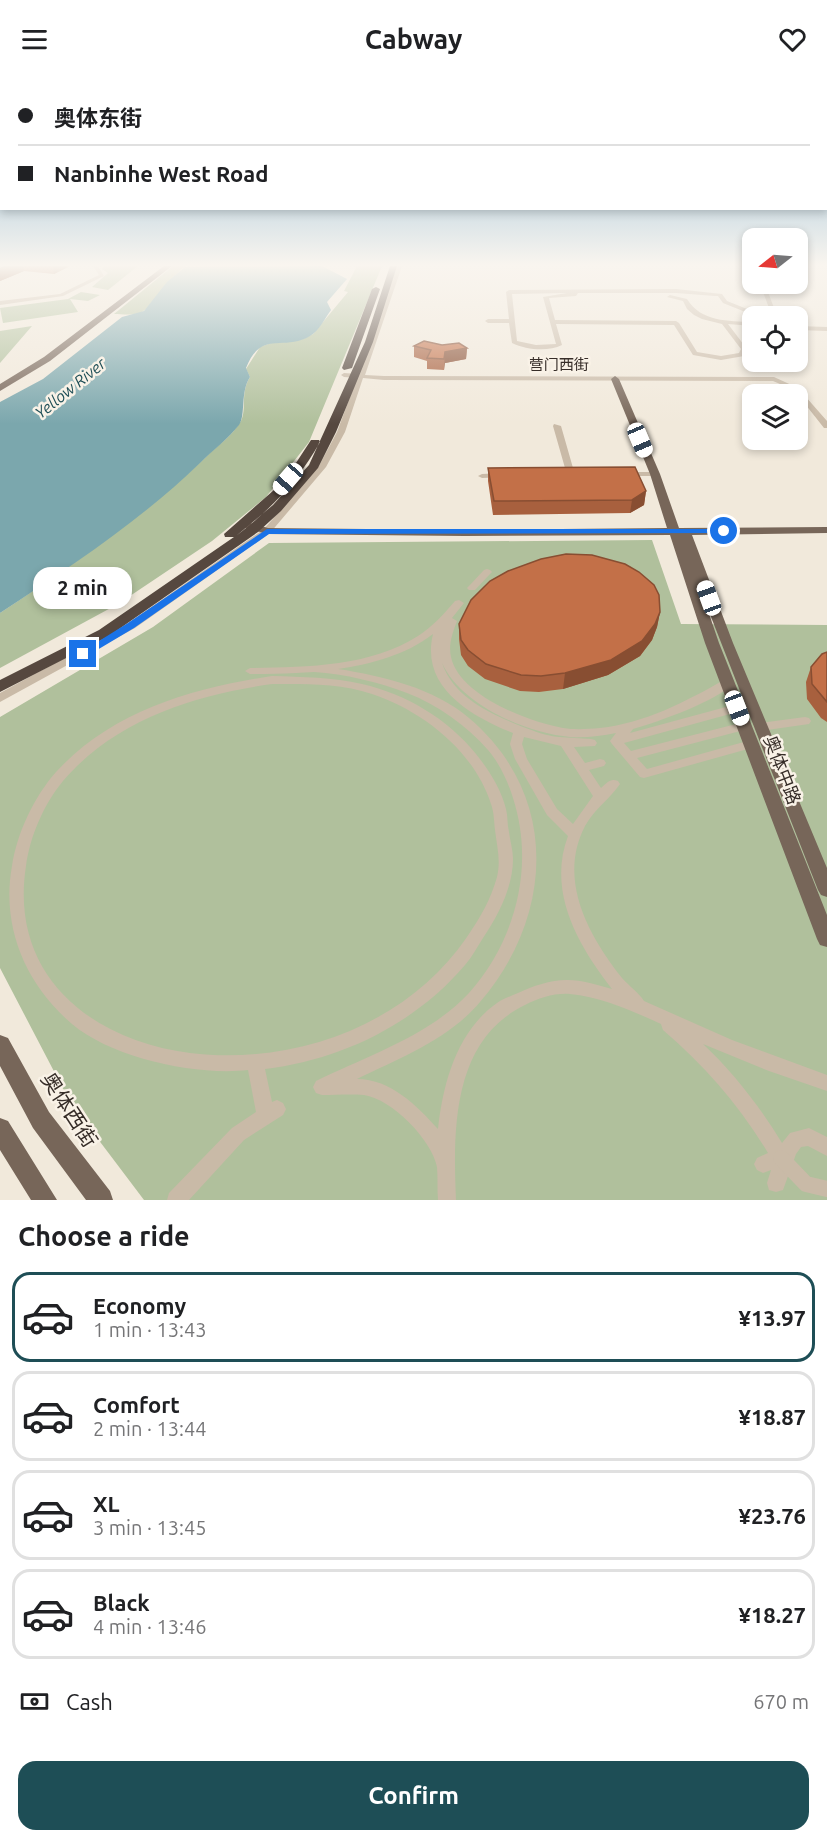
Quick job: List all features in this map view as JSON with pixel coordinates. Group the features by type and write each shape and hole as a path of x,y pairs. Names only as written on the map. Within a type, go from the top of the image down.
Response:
{"highway":[{"path":"335,396 353,375 356,341 365,318"},
{"path":"0,687 104,633 255,528 314,466 331,432 353,375 370,342 378,318"},
{"path":"0,676 94,628 255,528 264,507 309,454 321,432 330,406"}],"main road":[{"path":"0,381 38,358 90,318"},
{"path":"0,388 47,359 101,318"},
{"name":"奥体中路","path":"615,379 679,531 752,726 827,890"},
{"path":"255,528 827,530"},
{"name":"奥体中路","path":"679,531 737,708 752,726 751,744 827,939"},
{"name":"奥体西街","path":"0,1046 41,1120 101,1200"},
{"path":"0,1129 45,1200"}],"street":[{"path":"356,341 370,342 379,318"},
{"path":"488,321 512,321 516,344 552,347 559,345 552,318"},
{"path":"709,318 724,323 742,322"},
{"path":"553,322 676,323 695,354 722,358 742,355 744,349 724,323"},
{"path":"808,328 827,329"},
{"name":"营门西街","path":"353,375 384,378 774,379 796,389 827,426"},
{"path":"556,426 572,475"},
{"path":"619,474 655,474"},
{"path":"482,476 516,475"},
{"path":"560,475 583,475"},
{"path":"0,698 131,626 255,528"},
{"path":"472,588 487,572"},
{"path":"459,603 435,644 437,666 446,683 462,701 520,730 564,741 591,742"},
{"path":"446,622 444,641 446,662 460,683 526,722 561,732 598,732 629,727 662,717 695,703 728,683"},
{"path":"315,669 376,657 402,647 446,622"},
{"path":"250,671 315,669 354,674 395,684 431,700 464,720 489,744 508,769 524,813 530,844 531,873 525,907 507,953 474,998 437,1028 384,1059 322,1087 364,1087 380,1092 406,1107 433,1136 444,1163"},
{"path":"272,680 328,681 374,691 414,708 453,735 479,766 499,805 507,861 495,903 470,950 419,1001 365,1034 302,1057 255,1062 201,1062 135,1049 79,1021 42,984 19,938 12,890 19,849 39,808 64,771 114,731 142,714 210,690 272,680"},
{"path":"616,741 737,708"},
{"path":"629,756 752,726 805,721"},
{"path":"616,741 629,727"},
{"path":"520,730 516,744 521,759 552,812 575,834"},
{"path":"564,741 599,795"},
{"path":"616,741 644,774 751,744"},
{"path":"582,768 600,763"},
{"path":"614,784 599,795 582,819 568,849 566,877 574,916 596,957 629,998 656,1015 695,1046 737,1091 756,1116 781,1158 802,1182 816,1189 827,1189"},
{"path":"447,1200 444,1163 449,1105 459,1071 473,1038 493,1014 522,998 548,989 575,987 615,998 754,1058 827,1083"},
{"path":"176,1200 238,1134 272,1112 255,1062"},
{"path":"776,1183 789,1148 796,1139 809,1137 827,1147"},
{"path":"763,1164 781,1158"}],"green space":[{"path":"2,318 35,318 3,323"},
{"path":"326,318 360,318 309,442 266,497 212,541 118,604 0,668 0,613 132,520 229,436 243,416 245,389 250,377 246,369 260,347 271,343 303,339 313,334"},
{"path":"32,326 0,363 0,331"},
{"path":"652,540 681,624 827,625 827,1200 144,1200 70,1102 0,968 0,717 153,627 269,543"}],"water":[{"name":"Yellow River","path":"120,318 325,318 310,336 291,342 266,345 252,356 246,368 250,377 245,389 239,425 177,484 129,524 0,613 0,402 43,379"}],"building":[{"path":"424,341 442,345 459,343 467,348 445,352 444,359 427,358 431,350 414,346"},
{"path":"635,467 646,491 632,500 494,501 488,468"},
{"path":"566,554 592,555 625,564 654,585 659,595 660,612 655,624 642,641 611,660 565,673 541,676 521,675 486,664 468,650 461,640 459,624 471,600 490,581 508,571 541,559"},
{"path":"827,652 827,702 812,684 811,667 822,654"}],"route":[{"path":"83,654 131,626 213,571 267,531 464,533 724,531"}]}
